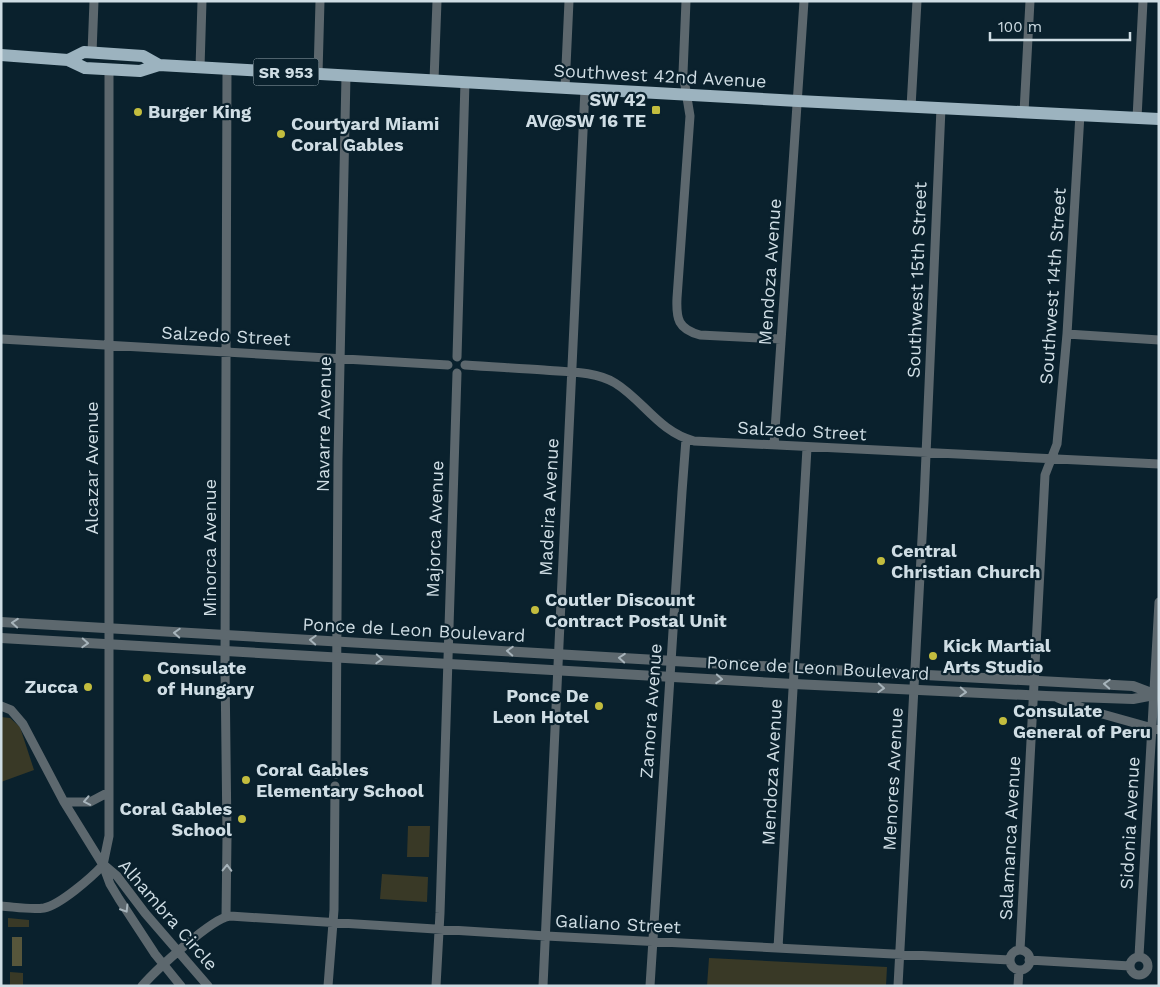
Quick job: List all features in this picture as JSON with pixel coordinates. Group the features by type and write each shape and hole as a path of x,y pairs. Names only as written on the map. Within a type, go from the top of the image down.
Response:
{"main road":[{"name":"Southwest 42nd Avenue","path":"68,60 84,52 143,56 159,65"},
{"name":"Southwest 42nd Avenue","path":"1,55 68,60 85,68 109,70 140,71 159,65 1159,119"},
{"path":"109,70 122,62 138,62 143,56"}],"street":[{"path":"92,53 94,1"},
{"path":"200,68 202,1"},
{"path":"318,74 320,1"},
{"path":"434,80 438,1"},
{"path":"564,88 569,1"},
{"path":"686,1 683,73 690,116 676,308 678,319 683,328 700,335 782,339"},
{"name":"Mendoza Avenue","path":"774,445 804,1"},
{"path":"912,107 917,1"},
{"path":"1024,112 1030,1"},
{"path":"1137,118 1143,1"},
{"name":"Minorca Avenue","path":"226,917 227,69"},
{"name":"Alcazar Avenue","path":"103,865 108,839 109,792 109,70"},
{"name":"Navarre Avenue","path":"336,774 339,441 346,75"},
{"path":"457,356 466,82"},
{"name":"Madeira Avenue","path":"542,986 546,936 586,89"},
{"name":"Southwest 15th Street","path":"926,453 941,108"},
{"name":"Southwest 14th Street","path":"1051,459 1058,444 1080,114"},
{"path":"1066,334 1159,340"},
{"name":"Salzedo Street","path":"1,339 448,365"},
{"path":"457,356 462,358 464,365 463,369 457,373 450,370 448,365 452,358 457,356"},
{"name":"Salzedo Street","path":"464,365 572,372 600,376 614,383 663,426 686,439 702,442 1159,464"},
{"name":"Majorca Avenue","path":"436,986 457,373"},
{"name":"Zamora Avenue","path":"650,986 686,439"},
{"name":"Mendoza Avenue","path":"778,948 806,448"},
{"name":"Menores Avenue","path":"898,986 926,453"},
{"name":"Salamanca Avenue","path":"1020,950 1045,475 1051,459"},
{"name":"Sidonia Avenue","path":"1139,956 1155,728 1159,602"},
{"name":"Ponce de Leon Boulevard","path":"1,622 1133,686 1156,694"},
{"name":"Ponce de Leon Boulevard","path":"1,638 1034,696 1133,699 1156,694"},
{"path":"1055,697 1088,710 1155,728"},
{"name":"Alhambra Circle","path":"1,706 12,710 23,724 64,802 103,865 114,891 163,965 181,986"},
{"path":"328,986 333,923 335,786"},
{"path":"64,802 90,802 109,792"},
{"path":"1,906 36,908 49,906 90,879 103,865"},
{"name":"Alhambra Circle","path":"103,865 117,876 145,913 208,986"},
{"name":"Galiano Street","path":"226,917 238,916 546,936 1010,960"},
{"path":"142,986 163,965 214,922 226,917"},
{"path":"1020,950 1026,952 1030,960 1025,969 1019,970 1011,966 1010,960 1012,954 1020,950"},
{"path":"1139,956 1145,958 1148,966 1144,974 1138,975 1133,973 1130,966 1134,958 1139,956"},
{"path":"1030,960 1130,966"},
{"path":"1148,966 1159,967"},
{"path":"1018,986 1019,970"},
{"path":"1138,975 1138,986"}],"green space":[{"path":"1,717 10,718 20,727 34,770 1,782"},
{"path":"408,826 430,826 429,857 407,857"},
{"path":"382,874 428,877 427,902 380,899"},
{"path":"8,918 29,920 29,927 8,927"},
{"path":"709,958 887,967 886,986 707,986"},
{"path":"10,972 23,973 23,986 10,986"}],"shaded area":[{"path":"12,937 22,937 22,966 12,966"}],"place":[{"name":"SW 42 AV@SW 16 TE","path":"656,110"},
{"name":"Burger King","path":"138,112"},
{"name":"Courtyard Miami Coral Gables","path":"281,134"},
{"name":"Central Christian Church","path":"881,561"},
{"name":"Coutler Discount Contract Postal Unit","path":"535,610"},
{"name":"Kick Martial Arts Studio","path":"933,656"},
{"name":"Consulate of Hungary","path":"147,678"},
{"name":"Zucca","path":"88,687"},
{"name":"Ponce De Leon Hotel","path":"599,706"},
{"name":"Consulate General of Peru","path":"1003,721"},
{"name":"Coral Gables Elementary School","path":"246,780"},
{"name":"Coral Gables School","path":"242,819"}]}
